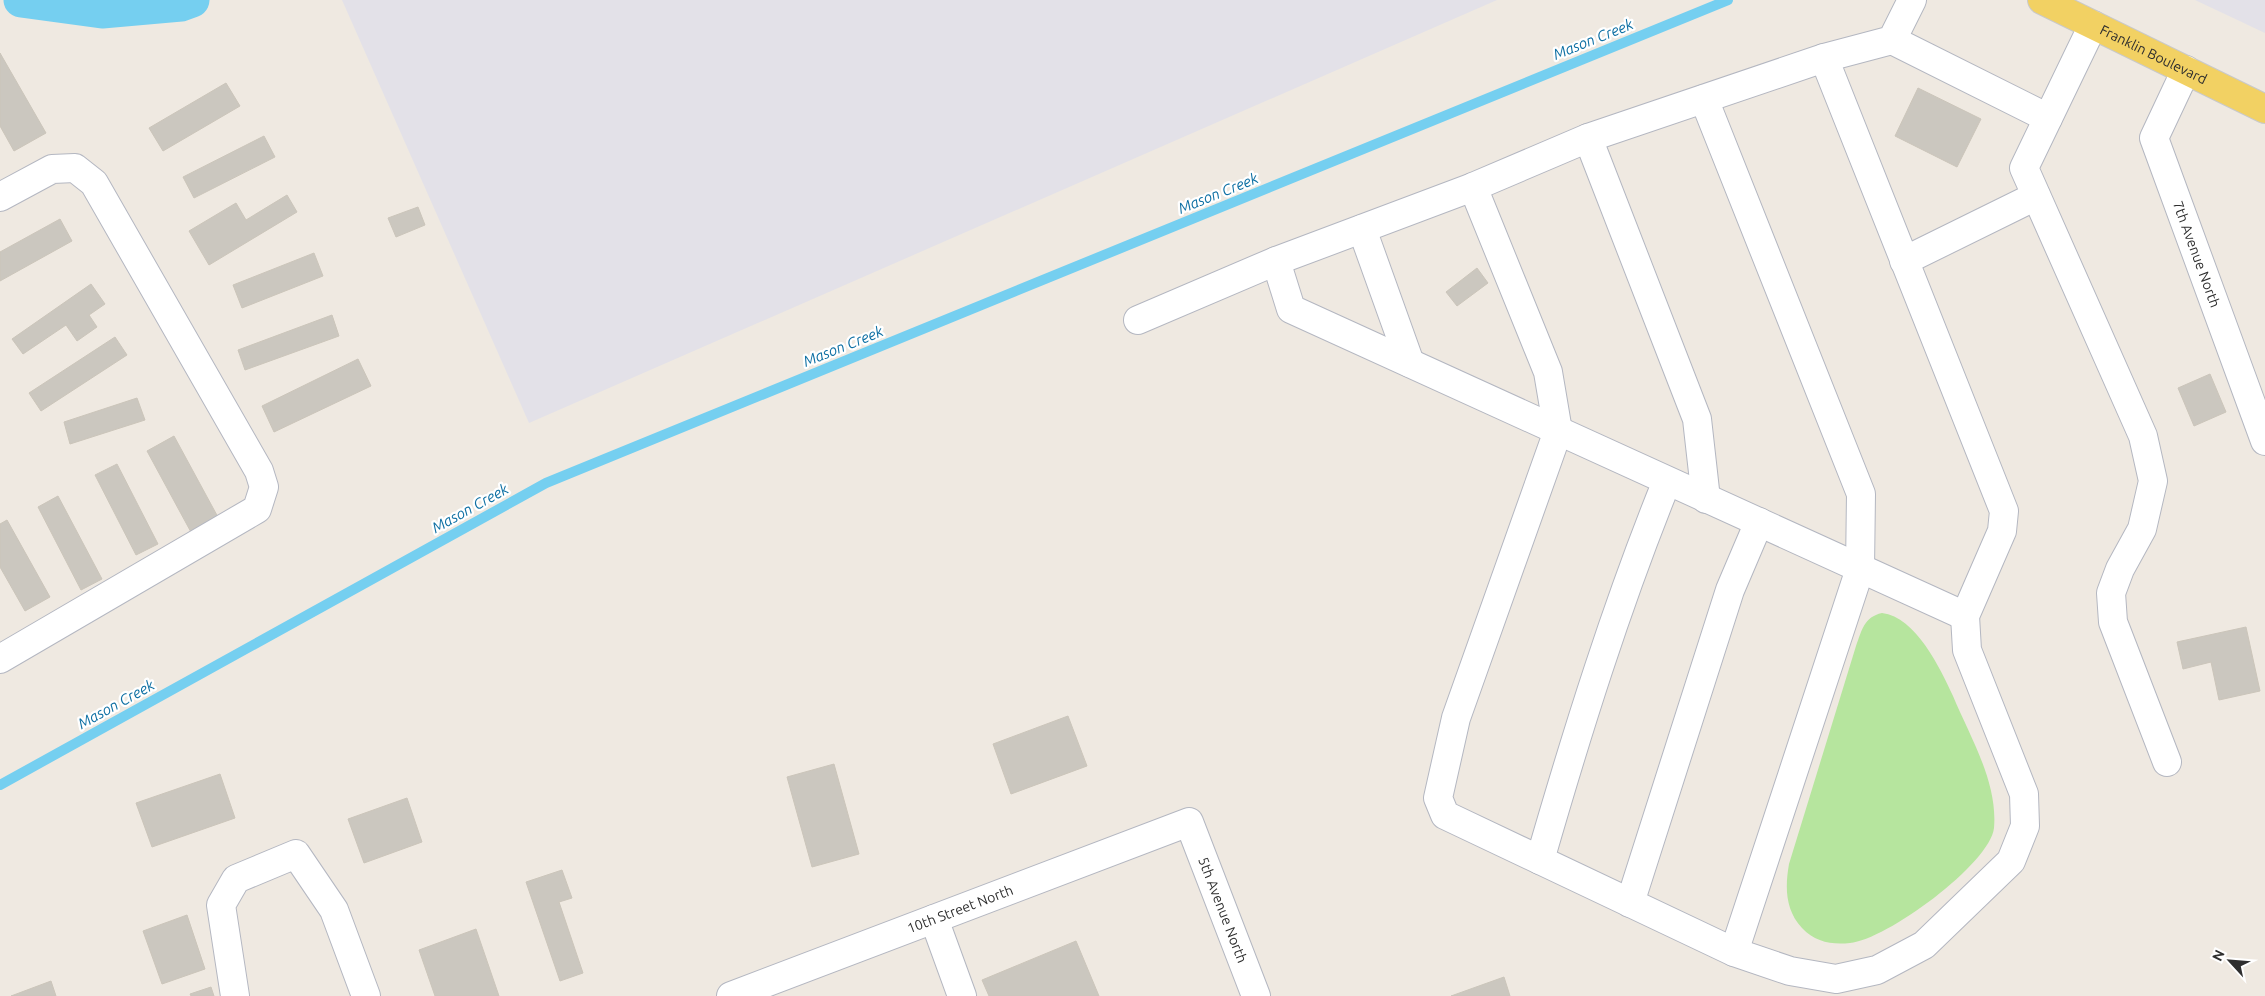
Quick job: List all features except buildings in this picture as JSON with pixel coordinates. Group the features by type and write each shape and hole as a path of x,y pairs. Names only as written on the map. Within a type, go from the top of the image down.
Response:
{"main road":[{"name":"Franklin Boulevard","path":"2042,0 2265,109"}],"street":[{"path":"1892,40 1912,0"},
{"path":"2093,25 2024,168 2143,436 2153,481 2142,530 2120,569 2111,593 2112,612 2113,622 2167,762"},
{"path":"1138,320 1276,262 1474,187 1588,138 1824,58 1892,40 2048,118"},
{"path":"1474,187 1548,372 1558,431 1456,718 1438,798 1445,815 1734,952 1790,971 1836,980 1877,970 1924,945 2012,861 2024,826 2024,794 1967,650 1964,616 2002,531 2004,511 1824,58"},
{"name":"7th Avenue North","path":"2186,70 2154,138 2265,440"},
{"path":"1704,99 1861,494 1860,569 1734,952"},
{"path":"1588,138 1696,419 1706,499"},
{"path":"0,197 52,169 75,168 94,183 260,471 264,487 256,509 0,658"},
{"path":"1904,261 2036,196"},
{"path":"1362,229 1410,363"},
{"path":"1276,262 1291,309 1964,616"},
{"path":"1540,860 1581,723 1638,553 1668,481"},
{"path":"1630,903 1730,590 1759,522"},
{"name":"10th Street North","path":"731,996 1189,822"},
{"name":"5th Avenue North","path":"1189,822 1256,996"},
{"path":"235,996 221,905 236,879 296,854 334,910 366,996"},
{"path":"934,919 962,996"}],"shaded area":[{"path":"342,0 1497,0 529,423"},
{"path":"2195,0 2265,0 2265,33"}],"green space":[{"path":"1882,613 1906,624 1934,658 1953,696 1987,777 1992,794 1994,828 1988,843 1975,861 1934,898 1910,915 1866,939 1850,943 1824,942 1807,933 1792,914 1787,890 1789,864 1860,635 1867,621"}],"waterway":[{"path":"21,0 102,11 181,4 192,0"},
{"name":"Mason Creek","path":"0,785 546,483 1728,0"}]}
